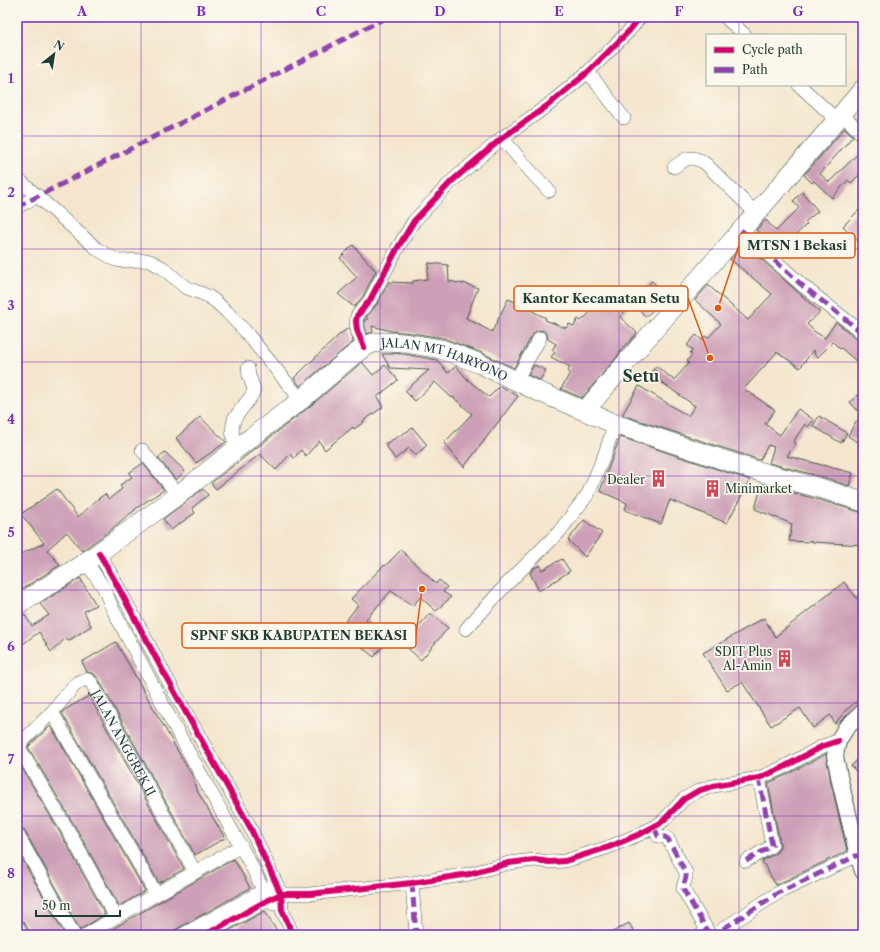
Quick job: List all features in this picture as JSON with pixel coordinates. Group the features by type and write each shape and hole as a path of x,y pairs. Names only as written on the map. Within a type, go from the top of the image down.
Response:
{"main road":[{"path":"585,411 863,89"},
{"name":"JALAN MT HARYONO","path":"17,605 92,558 178,495 301,400 364,347 384,342 405,343 441,350 478,363 615,424 754,470 824,489 863,502"}],"street":[{"path":"364,347 357,330 357,316 370,300 414,221 452,181 502,138 547,106 588,72 629,31 640,17"},
{"path":"725,17 744,34"},
{"path":"588,72 624,118"},
{"path":"800,86 863,135"},
{"path":"502,138 548,191"},
{"path":"674,166 686,158 693,158 702,161 756,213"},
{"path":"17,178 97,249 108,256 120,261 150,261 163,268 185,286 208,296 215,301 245,331 301,400"},
{"path":"17,207 38,196"},
{"path":"741,230 804,286 863,334"},
{"path":"516,380 540,338"},
{"path":"236,449 232,431 234,419 252,395 254,389 248,368"},
{"path":"466,629 505,586 559,532 588,494 604,456 615,424"},
{"path":"142,450 178,495"},
{"path":"92,558 112,608 169,716 241,846 265,895 282,910"},
{"path":"92,558 116,583 164,675 250,827 278,889 282,910 293,935"},
{"name":"JALAN ANGGREK II","path":"18,746 52,712 76,684 87,679 91,682 195,872"},
{"path":"52,712 156,894"},
{"path":"863,712 846,728 838,741 835,756 863,872"},
{"path":"182,935 278,889 310,894 412,883 468,874 525,860 549,862 565,861 609,847 654,827 664,820 684,798 698,790 759,778 782,768 823,746 838,741"},
{"path":"18,746 69,832 116,917"},
{"path":"746,861 772,845 759,778"},
{"path":"654,827 658,836 668,839 686,873 683,889 707,930 701,935"},
{"path":"17,834 74,935"},
{"path":"86,935 241,846"},
{"path":"723,929 778,893 858,855"},
{"path":"412,883 416,935"},
{"path":"205,935 265,895"},
{"path":"17,926 22,935"}],"building":[{"path":"845,128 853,136 820,174 829,182 863,149 863,171 851,183 848,180 832,198 814,181 812,183 804,175"},
{"path":"802,192 818,211 805,222 807,224 778,252 756,230 766,220 776,231 799,208 793,201"},
{"path":"863,206 863,246 843,226"},
{"path":"744,244 820,312 807,324 815,332 825,338 836,322 863,344 863,348 856,361 833,342 818,357 814,354 815,353 813,350 800,368 777,352 744,389 775,410 765,424 780,435 798,409 814,420 808,427 805,424 793,442 796,443 787,456 853,473 849,486 826,478 769,463 774,447 768,445 760,460 622,415 639,386 688,416 695,406 650,374 656,366 674,380 689,363 687,361 692,355 690,353 693,350 687,345 696,335 702,340 705,336 708,338 721,324 695,300 708,285 748,320 772,294 730,259"},
{"path":"353,245 376,271 363,296 354,307 338,294 357,277 340,258"},
{"path":"429,263 448,265 449,281 463,283 478,288 466,318 492,332 508,299 528,307 528,309 546,318 545,320 566,328 569,324 574,326 578,319 581,321 616,288 632,303 620,317 637,333 622,348 617,357 582,398 561,389 570,373 568,371 570,367 551,357 555,352 552,350 556,344 548,339 547,334 544,331 536,331 533,334 514,368 482,353 443,338 391,331 372,326 373,332 367,334 364,320 368,319 366,317 377,304 389,282 413,283 413,281 427,279"},
{"path":"652,281 668,297 645,317 633,300"},
{"path":"349,328 353,342 300,386 294,378 340,334"},
{"path":"393,353 437,360 448,373 456,366 468,380 489,397 500,386 518,396 464,467 444,443 472,414 435,382 415,401 405,391 429,370 390,368 382,354"},
{"path":"362,362 373,375 385,365 398,380 377,397 383,407 354,429 353,427 325,450 319,441 306,456 301,450 294,458 290,454 276,470 260,454 216,489 211,483 308,408"},
{"path":"534,365 546,370 540,380 528,375"},
{"path":"858,395 863,401 863,417 850,402"},
{"path":"819,416 847,433 841,443 813,426"},
{"path":"200,417 226,442 196,463 176,438"},
{"path":"856,421 863,425 863,432 857,442 848,436"},
{"path":"413,428 427,445 416,455 409,448 395,459 385,444"},
{"path":"620,437 750,480 727,523 670,500 661,524 625,510 627,503 600,491"},
{"path":"165,452 185,471 176,480 158,458"},
{"path":"143,463 164,490 134,510 112,529 82,551 67,532 47,550 60,565 17,592 17,556 44,543 21,514 57,489 78,517 105,494 109,499 122,489 120,485 132,477 129,473"},
{"path":"762,484 863,513 863,545 813,542 810,540 808,542 789,541 792,524 755,509"},
{"path":"203,489 208,495 192,508 195,513 171,530 163,519"},
{"path":"584,520 602,533 585,557 568,540"},
{"path":"401,550 436,584 439,580 447,587 443,592 451,597 436,611 420,597 413,606 391,591 366,619 388,639 374,657 356,642 360,638 342,626 358,605 351,599"},
{"path":"562,559 570,571 539,591 530,573 534,568 540,565 542,570"},
{"path":"80,578 96,605 84,611 91,626 68,641 66,638 51,652 39,632 20,646 17,641 17,616 24,614 32,626 49,615 40,604"},
{"name":"SDIT Plus Al-Amin","path":"844,582 863,606 863,696 845,711 835,724 830,715 813,728 800,708 771,726 742,682 727,690 703,653 764,618 775,637"},
{"path":"430,613 448,628 421,660 403,644"},
{"path":"116,642 192,775 196,789 225,838 195,855 98,678 94,674 87,672 82,662"},
{"path":"89,696 184,869 159,883 62,713 64,710"},
{"path":"51,726 145,891 119,906 76,828 28,747"},
{"path":"826,754 831,783 847,851 776,885 762,861 776,853 780,847 768,783"},
{"path":"863,755 863,778 851,766"},
{"path":"19,763 62,836 105,914 80,930 24,830 17,826 17,764"},
{"path":"17,850 65,935 30,935 24,922 17,918"},
{"path":"234,859 250,888 166,935 102,935"},
{"path":"265,911 279,935 221,935"},
{"path":"629,923 636,935 607,935"}],"marked path":[{"path":"17,207 387,17"},
{"path":"741,230 803,286 863,334"},
{"path":"746,861 772,845 759,778"},
{"path":"654,827 658,836 668,839 686,873 683,889 707,930 701,935"},
{"path":"723,929 778,893 858,855"},
{"path":"412,883 416,935"}],"cycle path":[{"path":"364,347 357,330 357,316 370,300 397,249 414,221 452,181 502,138 547,106 588,72 629,31 640,17"},
{"path":"99,553 250,827 281,894 282,910 293,935"},
{"path":"205,935 281,894 310,894 412,883 469,874 509,863 525,861 565,861 609,847 640,834 659,824 684,799 698,791 713,786 759,778 782,768 823,746 838,741"}],"place":[{"name":"MTSN 1 Bekasi","path":"718,308"},
{"name":"Kantor Kecamatan Setu","path":"710,358"},
{"name":"Dealer","path":"658,479"},
{"name":"Minimarket","path":"712,488"},
{"name":"SPNF SKB KABUPATEN BEKASI","path":"422,589"},
{"name":"SDIT Plus Al-Amin","path":"785,658"}],"district":[{"name":"Setu","path":"641,376"}]}
